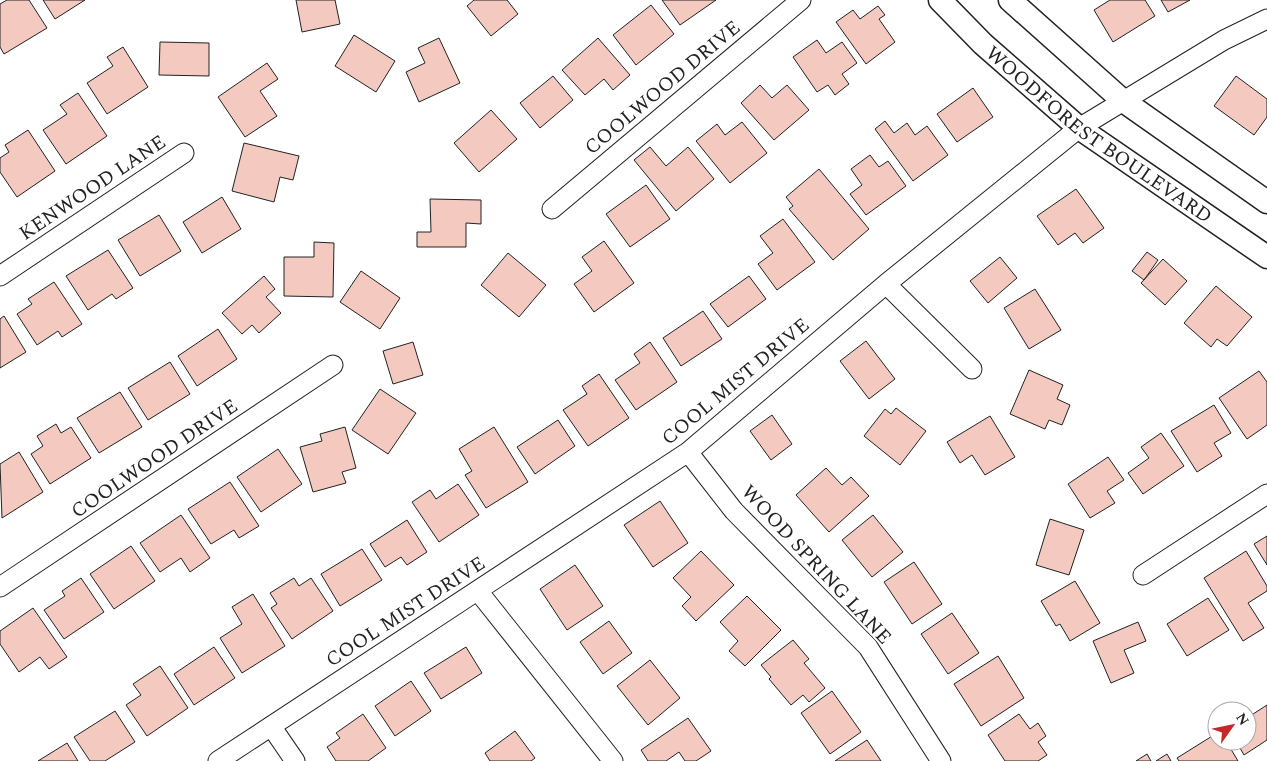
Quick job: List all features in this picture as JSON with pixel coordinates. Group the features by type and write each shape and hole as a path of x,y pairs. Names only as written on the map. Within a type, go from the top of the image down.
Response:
{"street":[{"name":"COOLWOOD DRIVE","path":"552,209 801,0"},
{"name":"WOODFOREST BOULEVARD","path":"940,0 983,44 1079,128 1267,257"},
{"name":"WOODFOREST BOULEVARD","path":"1010,0 1122,100 1267,202"},
{"name":"COOL MIST DRIVE","path":"218,761 688,452 886,284 1052,147 1122,100 1224,40 1267,19"},
{"name":"KENWOOD LANE","path":"0,276 184,153"},
{"path":"886,284 972,369"},
{"name":"COOLWOOD DRIVE","path":"0,587 333,365"},
{"name":"WOOD SPRING LANE","path":"688,452 734,511 868,647 941,761"},
{"path":"1144,575 1267,494"},
{"path":"478,591 613,761"},
{"path":"271,726 295,761"}],"building":[{"path":"7,0 29,0 47,28 4,54 0,47 0,4"},
{"path":"43,0 85,0 55,19"},
{"path":"296,0 335,0 340,24 302,32"},
{"path":"474,0 507,0 518,14 491,36 467,6"},
{"path":"662,0 716,0 680,25"},
{"path":"1110,0 1145,0 1155,16 1113,42 1094,10"},
{"path":"1161,0 1190,0 1168,12"},
{"path":"651,5 674,34 636,65 613,35"},
{"path":"878,6 885,15 879,19 895,42 866,64 836,22 853,10 860,19"},
{"path":"354,35 395,61 376,92 335,66"},
{"path":"439,38 460,83 419,102 406,72 425,63 418,48"},
{"path":"598,38 630,75 613,90 604,79 585,95 562,70"},
{"path":"817,40 826,53 842,42 857,63 842,74 849,84 835,95 828,85 817,92 793,57"},
{"path":"160,42 209,43 209,76 159,75"},
{"path":"123,47 148,87 107,114 87,83 113,66 107,57"},
{"path":"267,63 278,79 260,91 277,116 245,137 218,97"},
{"path":"553,76 573,100 540,128 520,103"},
{"path":"1236,76 1267,99 1267,117 1254,135 1214,106"},
{"path":"760,85 772,98 787,85 809,110 774,140 741,103"},
{"path":"973,88 993,117 957,142 937,114"},
{"path":"78,93 107,136 66,164 43,130 67,114 60,105"},
{"path":"491,110 517,139 479,172 454,143"},
{"path":"885,121 894,133 907,123 915,135 927,126 948,155 913,181 875,129"},
{"path":"742,122 767,153 730,183 696,141 717,124 725,135"},
{"path":"28,130 55,171 17,197 0,172 0,158 9,152 5,145"},
{"path":"244,143 299,156 293,180 280,177 274,202 232,191"},
{"path":"650,147 666,166 688,147 714,179 676,211 634,160"},
{"path":"870,155 879,167 888,161 906,186 866,215 850,194 862,185 851,169"},
{"path":"819,169 869,229 833,260 789,209 793,206 786,197"},
{"path":"646,185 670,219 630,247 606,214"},
{"path":"1076,189 1104,228 1083,243 1075,233 1058,245 1037,216"},
{"path":"222,197 241,229 202,253 183,222"},
{"path":"430,199 481,200 481,224 466,223 466,247 417,247 417,232 431,232"},
{"path":"159,215 181,251 140,276 118,240"},
{"path":"783,219 815,262 777,290 758,264 773,253 760,236"},
{"path":"604,241 634,283 594,312 574,284 592,271 582,257"},
{"path":"314,242 334,243 333,297 284,296 284,257 314,257"},
{"path":"108,250 133,288 116,299 112,294 88,310 66,276"},
{"path":"1147,252 1158,260 1144,280 1132,271"},
{"path":"508,253 546,285 519,317 481,285"},
{"path":"1000,257 1017,278 988,303 970,281"},
{"path":"1163,259 1187,281 1165,305 1141,283"},
{"path":"361,271 400,298 380,329 340,302"},
{"path":"264,276 275,289 266,297 281,313 259,333 252,325 242,334 222,313"},
{"path":"749,276 766,299 728,327 710,304"},
{"path":"54,282 82,324 62,337 58,331 37,345 17,314 32,304 28,299"},
{"path":"1216,286 1252,317 1227,346 1217,339 1211,347 1184,323"},
{"path":"1035,289 1061,330 1029,349 1004,308"},
{"path":"703,311 722,339 681,366 663,338"},
{"path":"4,316 26,352 0,368 0,319"},
{"path":"218,329 237,359 197,386 178,356"},
{"path":"866,341 895,379 869,399 840,361"},
{"path":"413,342 423,375 393,384 383,351"},
{"path":"650,342 677,382 636,410 615,380 640,363 634,354"},
{"path":"170,362 190,394 148,420 128,388"},
{"path":"1029,370 1063,385 1057,399 1070,405 1062,425 1049,420 1045,429 1010,414"},
{"path":"1259,371 1267,382 1267,425 1247,439 1219,398"},
{"path":"599,374 629,418 588,446 563,410 587,394 582,386"},
{"path":"380,389 416,413 388,454 352,430"},
{"path":"120,392 142,427 99,453 77,418"},
{"path":"1214,405 1231,433 1214,443 1222,456 1197,472 1171,431"},
{"path":"896,408 926,431 900,465 864,436 885,409 891,414"},
{"path":"772,415 792,444 771,460 750,431"},
{"path":"990,416 1015,457 985,475 972,455 960,463 947,442"},
{"path":"558,420 575,446 535,474 517,447"},
{"path":"56,424 61,433 71,427 91,458 50,484 31,454 43,446 37,436"},
{"path":"345,427 356,468 342,472 346,483 313,492 300,447 322,441 320,434"},
{"path":"494,427 528,482 486,508 465,475 472,471 459,449"},
{"path":"1161,433 1184,466 1143,494 1128,473 1149,458 1141,447"},
{"path":"278,449 302,484 261,512 237,477"},
{"path":"19,452 43,492 2,518 0,464"},
{"path":"1108,457 1124,480 1107,491 1115,503 1090,518 1068,484"},
{"path":"826,468 842,485 851,477 869,496 829,532 796,495"},
{"path":"230,482 259,526 239,538 234,530 211,544 188,509"},
{"path":"458,484 479,515 439,542 412,502 430,490 436,499"},
{"path":"660,501 688,543 653,567 624,525"},
{"path":"181,515 210,558 190,572 181,558 160,572 140,543"},
{"path":"873,515 903,552 872,577 842,540"},
{"path":"1050,519 1084,530 1069,575 1036,565"},
{"path":"407,520 427,552 407,565 401,557 385,567 370,544"},
{"path":"1267,536 1267,565 1254,544"},
{"path":"131,546 155,581 114,609 90,574"},
{"path":"362,549 382,580 340,606 321,574"},
{"path":"701,551 734,585 696,621 682,606 691,597 673,578"},
{"path":"1246,551 1267,586 1267,591 1248,603 1264,628 1243,641 1204,578"},
{"path":"914,562 942,604 912,624 884,582"},
{"path":"575,565 603,606 567,630 540,589"},
{"path":"81,578 104,612 64,639 44,610 65,596 62,591"},
{"path":"294,578 299,586 311,578 333,611 292,639 271,608 277,604 270,593"},
{"path":"1075,581 1100,623 1070,641 1060,624 1056,626 1041,601"},
{"path":"253,594 285,646 242,673 220,638 242,624 232,607"},
{"path":"747,596 781,630 745,666 729,651 738,641 720,622"},
{"path":"1208,598 1229,630 1187,656 1167,624"},
{"path":"33,608 67,657 49,669 40,657 19,672 0,644 0,631"},
{"path":"952,613 979,653 948,674 921,634"},
{"path":"609,621 632,653 603,674 580,642"},
{"path":"1138,622 1146,641 1124,650 1134,673 1111,683 1093,641"},
{"path":"793,640 809,659 804,663 825,688 809,702 803,695 791,705 769,679 771,677 761,665"},
{"path":"214,647 235,678 194,705 174,674"},
{"path":"466,647 482,673 441,699 424,673"},
{"path":"998,656 1024,698 981,726 954,684"},
{"path":"650,660 680,698 648,725 617,686"},
{"path":"160,666 188,708 147,736 126,705 141,695 133,684"},
{"path":"411,681 431,711 395,736 375,706"},
{"path":"832,691 861,732 830,754 801,713"},
{"path":"1267,705 1267,740 1257,747 1257,712"},
{"path":"115,711 135,742 105,761 90,761 74,737"},
{"path":"363,714 386,748 368,761 336,761 327,747 340,738 336,733"},
{"path":"1019,714 1030,729 1038,723 1046,736 1038,742 1047,755 1038,761 1005,761 988,735"},
{"path":"688,718 711,751 696,761 685,761 679,752 666,761 648,761 641,750"},
{"path":"515,731 535,758 531,761 490,761 485,753"},
{"path":"1207,739 1207,751 1232,751 1238,761 1179,761 1177,758"},
{"path":"867,740 881,761 835,761"},
{"path":"67,743 78,761 38,761"},
{"path":"1242,751 1250,751 1244,755"},
{"path":"1147,754 1151,761 1136,761"},
{"path":"1167,754 1171,761 1156,761"}]}
